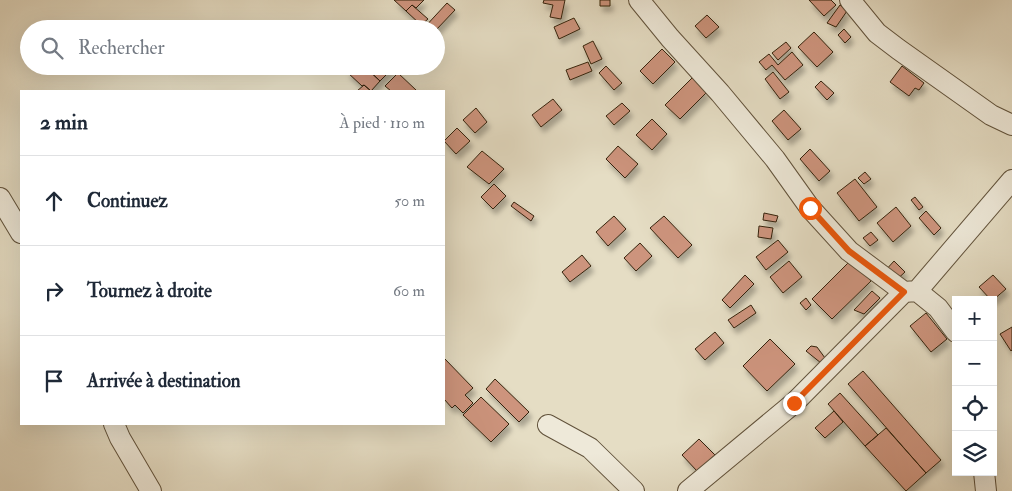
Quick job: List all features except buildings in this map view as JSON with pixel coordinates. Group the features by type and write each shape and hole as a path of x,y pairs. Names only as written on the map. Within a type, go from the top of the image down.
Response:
{"street":[{"path":"639,0 670,38 720,93 775,159 810,208 849,251 938,308 952,327"},
{"path":"850,0 877,32 898,49 991,115 1012,125"},
{"path":"688,491 794,403 911,292 1012,180"},
{"path":"0,198 20,231"},
{"path":"114,425 151,491"},
{"path":"548,426 590,448 634,491"},
{"path":"984,476 986,491"}],"route":[{"path":"794,403 904,292 849,251 810,208"}]}
